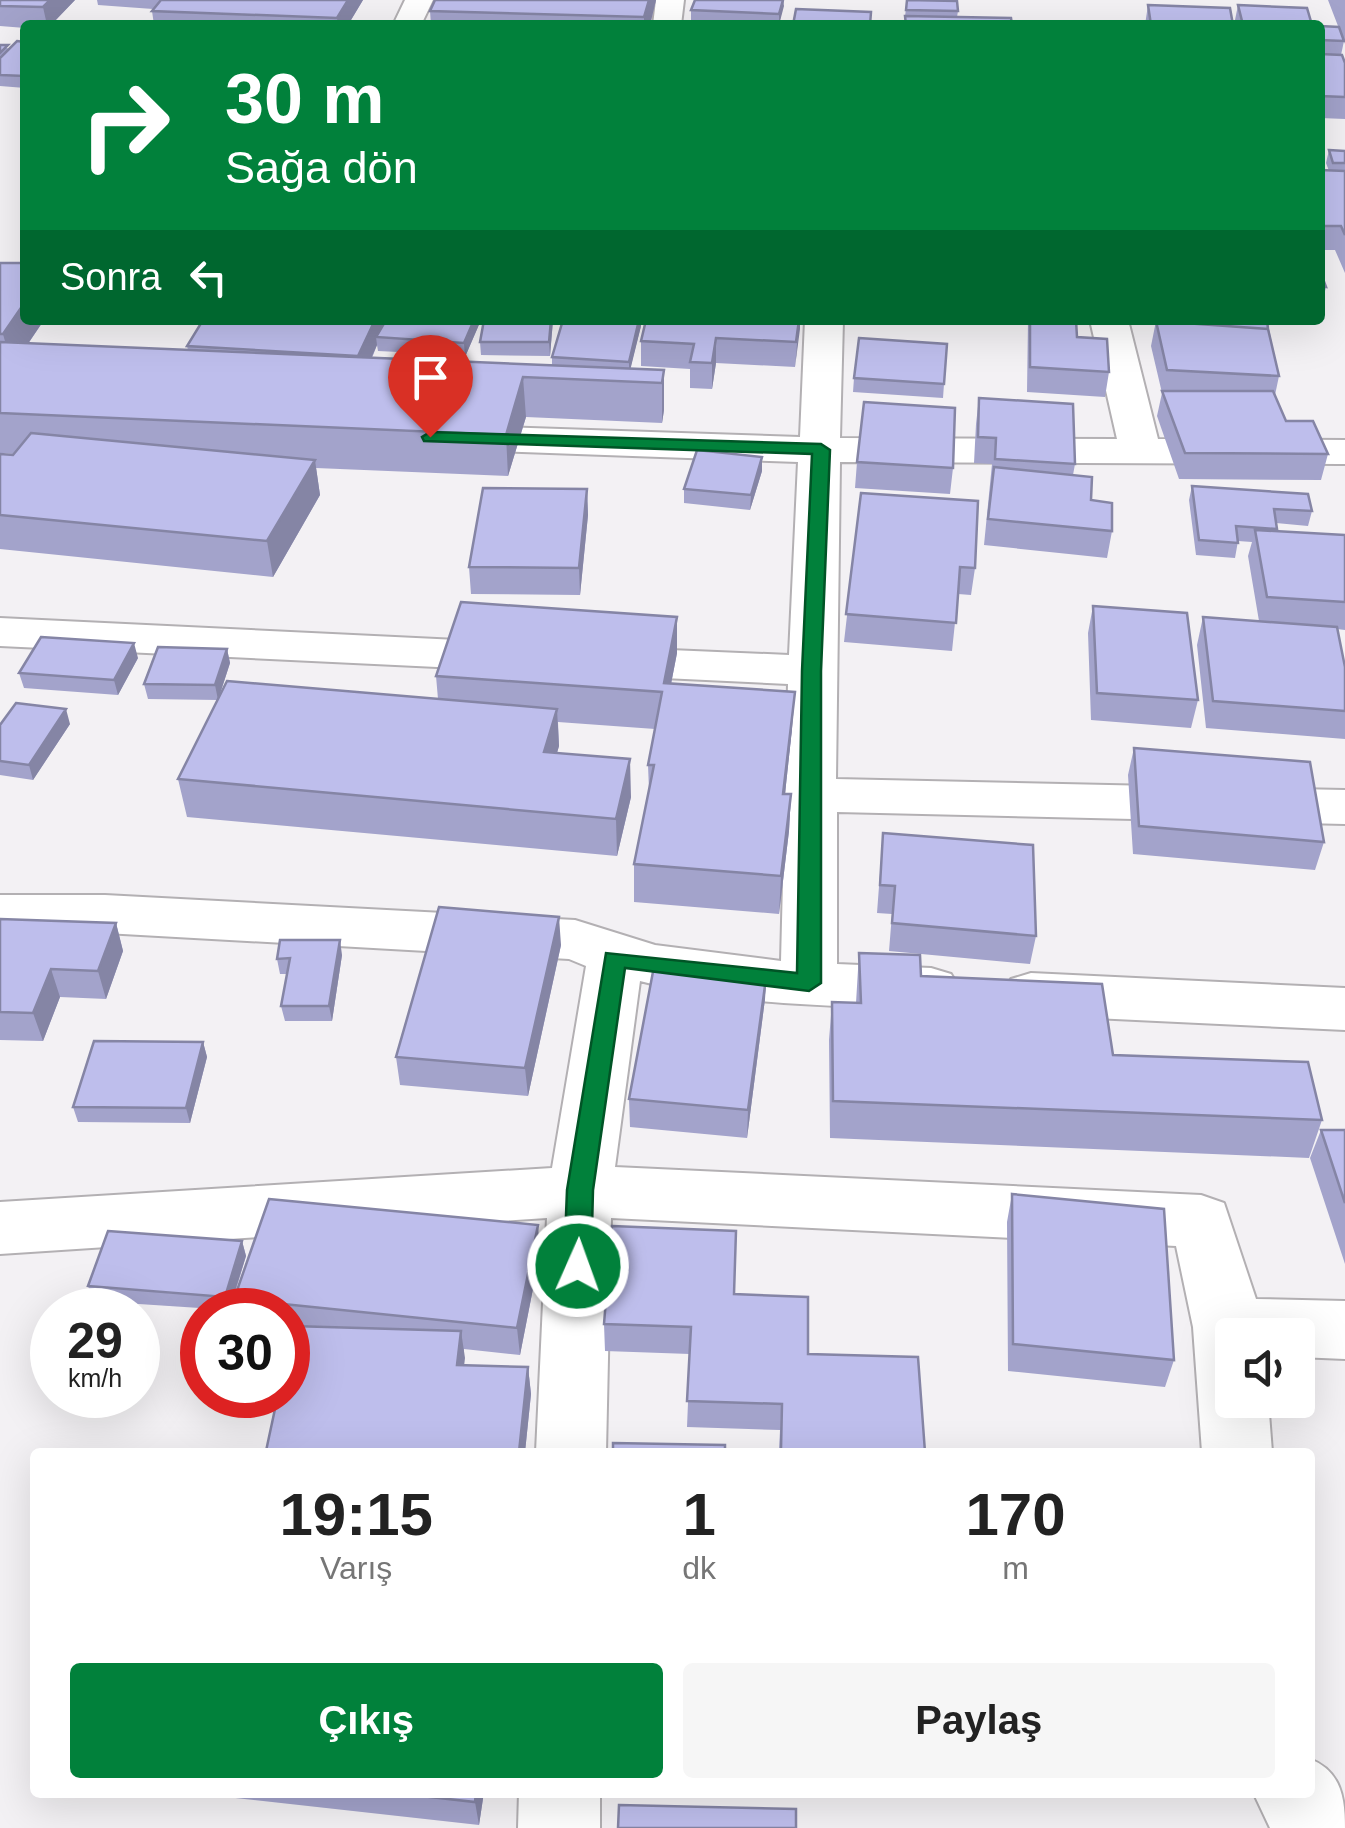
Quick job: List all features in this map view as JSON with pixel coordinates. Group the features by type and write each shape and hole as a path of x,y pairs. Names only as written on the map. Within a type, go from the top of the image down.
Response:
{"street":[{"path":"809,983 812,671 824,325"},
{"path":"1110,325 1140,451"},
{"path":"410,436 821,450 1345,452"},
{"path":"0,632 812,671"},
{"path":"813,795 1345,807"},
{"path":"0,914 105,914 575,940 614,959 809,983 1345,1009"},
{"path":"571,1448 580,1190 614,959"},
{"path":"0,1228 580,1190 1201,1221 1219,1279 1225,1318"},
{"path":"1315,1329 1345,1330"},
{"path":"1234,1418 1237,1448"},
{"path":"558,1828 560,1798"},
{"path":"1298,1798 1322,1828"}],"building":[{"path":"0,0 50,0 43,7 0,6"},
{"path":"161,0 348,0 337,18 152,11"},
{"path":"435,0 649,0 644,17 430,11"},
{"path":"695,0 783,0 779,14 691,10"},
{"path":"907,0 957,1 958,11 906,10"},
{"path":"1148,5 1230,8 1232,20 1150,20"},
{"path":"1238,5 1307,8 1311,20 1242,20"},
{"path":"796,9 871,12 870,20 794,20"},
{"path":"905,16 1011,20 905,20"},
{"path":"1325,26 1339,27 1344,41 1325,40"},
{"path":"20,41 20,76 0,75 0,58"},
{"path":"1325,54 1342,55 1345,97 1325,96"},
{"path":"1329,150 1345,151 1345,163 1333,163"},
{"path":"1325,170 1345,171 1345,235 1341,226 1325,226"},
{"path":"0,263 20,263 20,309 0,334"},
{"path":"200,325 373,325 358,356 187,346"},
{"path":"383,325 472,325 464,343 376,337"},
{"path":"483,325 551,325 549,342 480,342"},
{"path":"562,325 638,325 629,362 552,357"},
{"path":"645,325 798,325 796,342 716,338 712,363 690,362 694,344 641,341"},
{"path":"1030,325 1076,325 1077,337 1107,339 1109,372 1030,367"},
{"path":"1157,325 1212,325 1268,329 1279,376 1167,370"},
{"path":"1213,325 1268,325 1268,329"},
{"path":"859,338 947,344 944,384 854,378"},
{"path":"0,342 664,370 662,383 523,377 506,435 0,413"},
{"path":"420,349 460,351 456,362 416,360"},
{"path":"1162,391 1273,391 1286,421 1313,421 1328,454 1185,453"},
{"path":"979,398 1073,404 1075,464 995,459 996,438 978,437"},
{"path":"864,402 955,408 953,468 857,462"},
{"path":"31,433 315,460 267,541 0,515 0,454 13,455"},
{"path":"697,450 762,457 751,495 684,489"},
{"path":"994,467 1092,477 1091,500 1112,503 1112,531 988,519"},
{"path":"1192,486 1308,494 1312,511 1274,509 1277,529 1236,526 1238,543 1199,540"},
{"path":"483,488 587,489 579,568 469,567"},
{"path":"861,493 978,501 975,568 960,567 956,623 846,614"},
{"path":"1255,530 1345,535 1345,602 1267,597"},
{"path":"461,602 677,617 664,683 795,692 783,794 791,794 781,876 634,864 654,765 648,765 662,692 436,676"},
{"path":"1093,606 1187,613 1198,700 1097,693"},
{"path":"1203,617 1337,627 1345,667 1345,711 1213,701"},
{"path":"41,637 134,643 114,680 19,673"},
{"path":"158,647 227,649 215,685 144,684"},
{"path":"227,681 557,709 544,752 630,759 616,819 178,779"},
{"path":"16,703 66,709 29,765 0,761 0,725"},
{"path":"1134,748 1310,762 1324,842 1139,826"},
{"path":"883,833 1033,845 1036,936 892,923 895,886 880,885"},
{"path":"439,907 559,917 525,1068 396,1057"},
{"path":"0,919 116,923 98,971 51,969 33,1013 0,1012"},
{"path":"280,940 340,940 329,1006 281,1006 290,958 277,959"},
{"path":"859,953 920,955 921,976 1102,984 1113,1055 1308,1062 1322,1120 833,1101 832,1002 861,1003"},
{"path":"655,961 767,971 748,1110 629,1099"},
{"path":"94,1041 203,1042 186,1108 73,1107"},
{"path":"1321,1130 1345,1130 1345,1203"},
{"path":"1012,1194 1164,1209 1174,1360 1013,1344"},
{"path":"269,1199 538,1225 517,1328 310,1307 310,1288 238,1288"},
{"path":"612,1226 736,1231 734,1294 808,1297 808,1354 918,1357 925,1448 781,1448 782,1404 687,1401 691,1327 604,1324"},
{"path":"108,1231 242,1241 228,1288 180,1288 180,1293 160,1292 160,1288 88,1286"},
{"path":"310,1327 461,1331 457,1365 528,1367 519,1448 267,1448 273,1418 310,1418"},
{"path":"613,1443 725,1445 725,1448 613,1448"},
{"path":"439,1798 475,1798 475,1802"},
{"path":"619,1805 796,1809 796,1828 618,1828"}],"route":[{"path":"430,437 821,450 812,671 809,983 614,959 580,1190 578,1266"}]}
